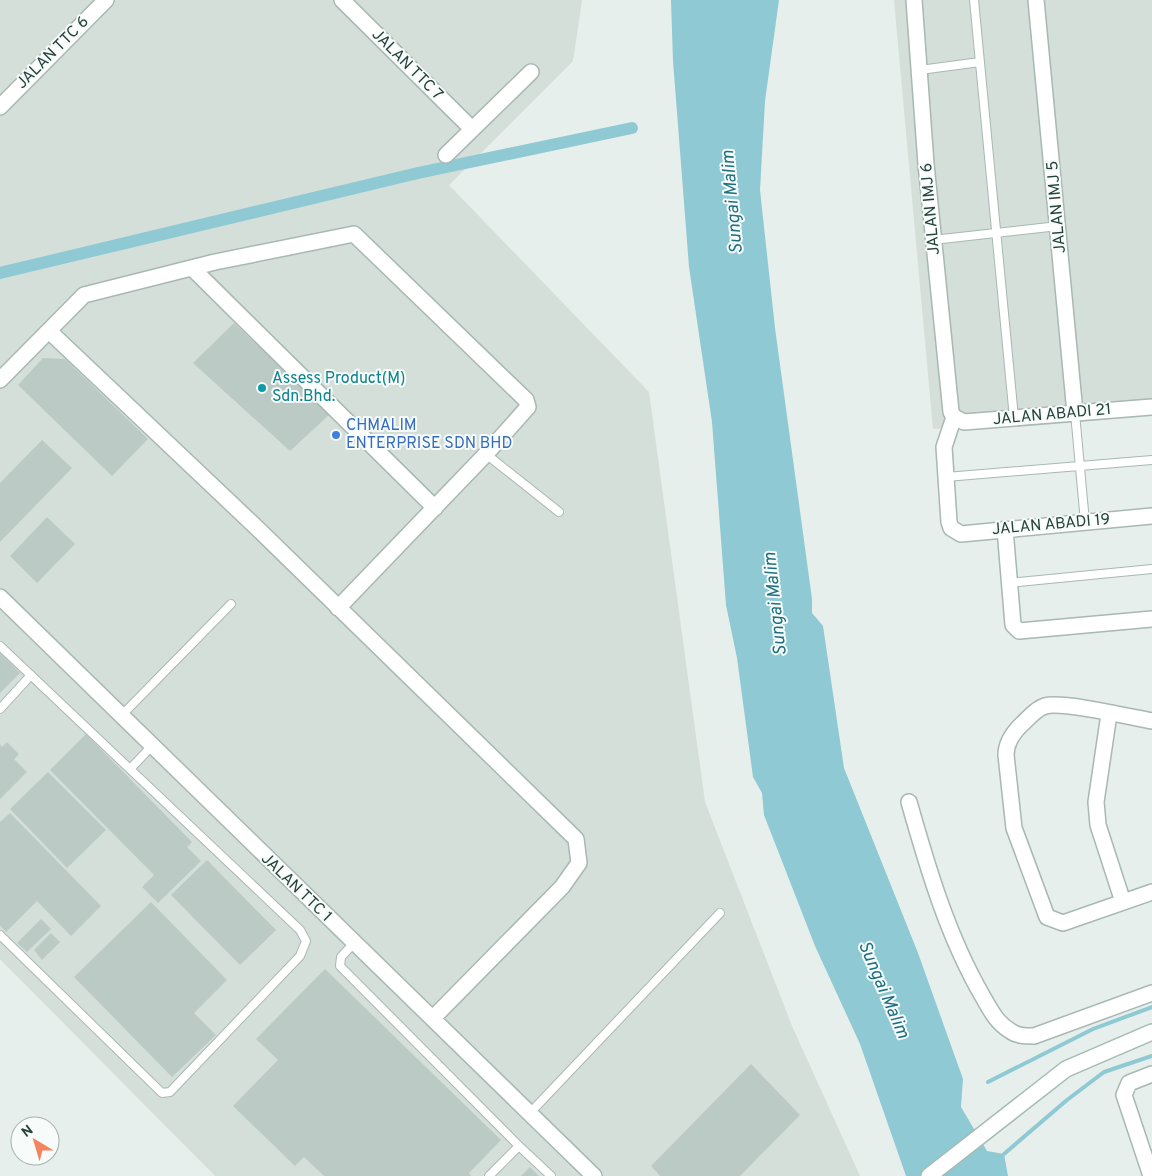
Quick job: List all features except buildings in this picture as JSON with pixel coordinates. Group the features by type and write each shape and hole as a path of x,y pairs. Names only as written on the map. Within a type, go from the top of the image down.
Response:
{"street":[{"name":"JALAN TTC 6","path":"0,107 106,0"},
{"name":"JALAN TTC 7","path":"342,0 472,130"},
{"name":"JALAN IMJ 6","path":"914,0 933,240 949,406 954,417"},
{"name":"JALAN IMJ 5","path":"1036,0 1059,226 1075,413"},
{"path":"446,155 531,72"},
{"path":"0,380 84,295 192,268 354,234 526,400 528,407 435,508 338,608"},
{"path":"192,268 435,508"},
{"path":"50,331 576,839 579,863 562,887 433,1018"},
{"name":"JALAN ABADI 21","path":"954,417 964,422 1152,407"},
{"path":"946,477 944,448 954,417"},
{"name":"JALAN ABADI 19","path":"946,477 951,528 961,534 1152,516"},
{"path":"1005,529 1013,625 1018,631 1152,619"},
{"name":"JALAN TTC 1","path":"0,597 353,944 433,1018 594,1176"},
{"path":"1152,721 1061,706 1044,707 1013,732 1006,748 1014,828 1043,911 1047,917 1063,923 1152,892"},
{"path":"1109,714 1096,802 1098,825 1123,902"},
{"path":"909,802 930,875 966,968 996,1019 1008,1030 1020,1036 1034,1036 1152,993"},
{"path":"929,1176 1066,1069 1152,1032"},
{"path":"1114,1047 1152,1040"},
{"path":"1151,1176 1146,1144 1124,1095 1129,1083 1152,1074"}],"lane":[{"path":"974,0 1014,418"},
{"path":"920,70 980,62"},
{"path":"933,240 1059,226"},
{"path":"1075,413 1085,522"},
{"path":"486,454 559,512"},
{"path":"946,477 1152,460"},
{"path":"1009,583 1152,569"},
{"path":"121,716 231,604"},
{"path":"0,646 300,930 306,941 300,956 170,1092 162,1093 0,935"},
{"path":"0,709 31,675"},
{"path":"130,769 152,746"},
{"path":"530,1114 720,913"},
{"path":"353,944 340,957 340,966 551,1176"},
{"path":"489,1176 519,1146"}],"shaded area":[{"path":"0,0 582,0 573,61 449,185 649,392 705,802 792,1026 860,1176 215,1176 0,959"},
{"path":"894,0 1152,0 1152,411 933,429"}],"water":[{"name":"Sungai Malim","path":"671,0 779,0 765,101 760,190 775,328 812,599 812,613 823,626 844,768 918,953 963,1079 961,1107 987,1151 1004,1154 1008,1176 906,1176 860,1044 815,946 764,815 762,793 753,777 737,658 726,605 712,422 689,267 673,61"}],"waterway":[{"path":"0,273 418,173 632,128"},
{"path":"988,1082 1093,1029 1152,1007"},
{"path":"1004,1154 1067,1100 1104,1072 1152,1056"}],"place":[{"name":"Assess Product(M) Sdn.Bhd.","path":"262,388"},
{"name":"CHMALIM ENTERPRISE SDN BHD","path":"336,435"}]}
